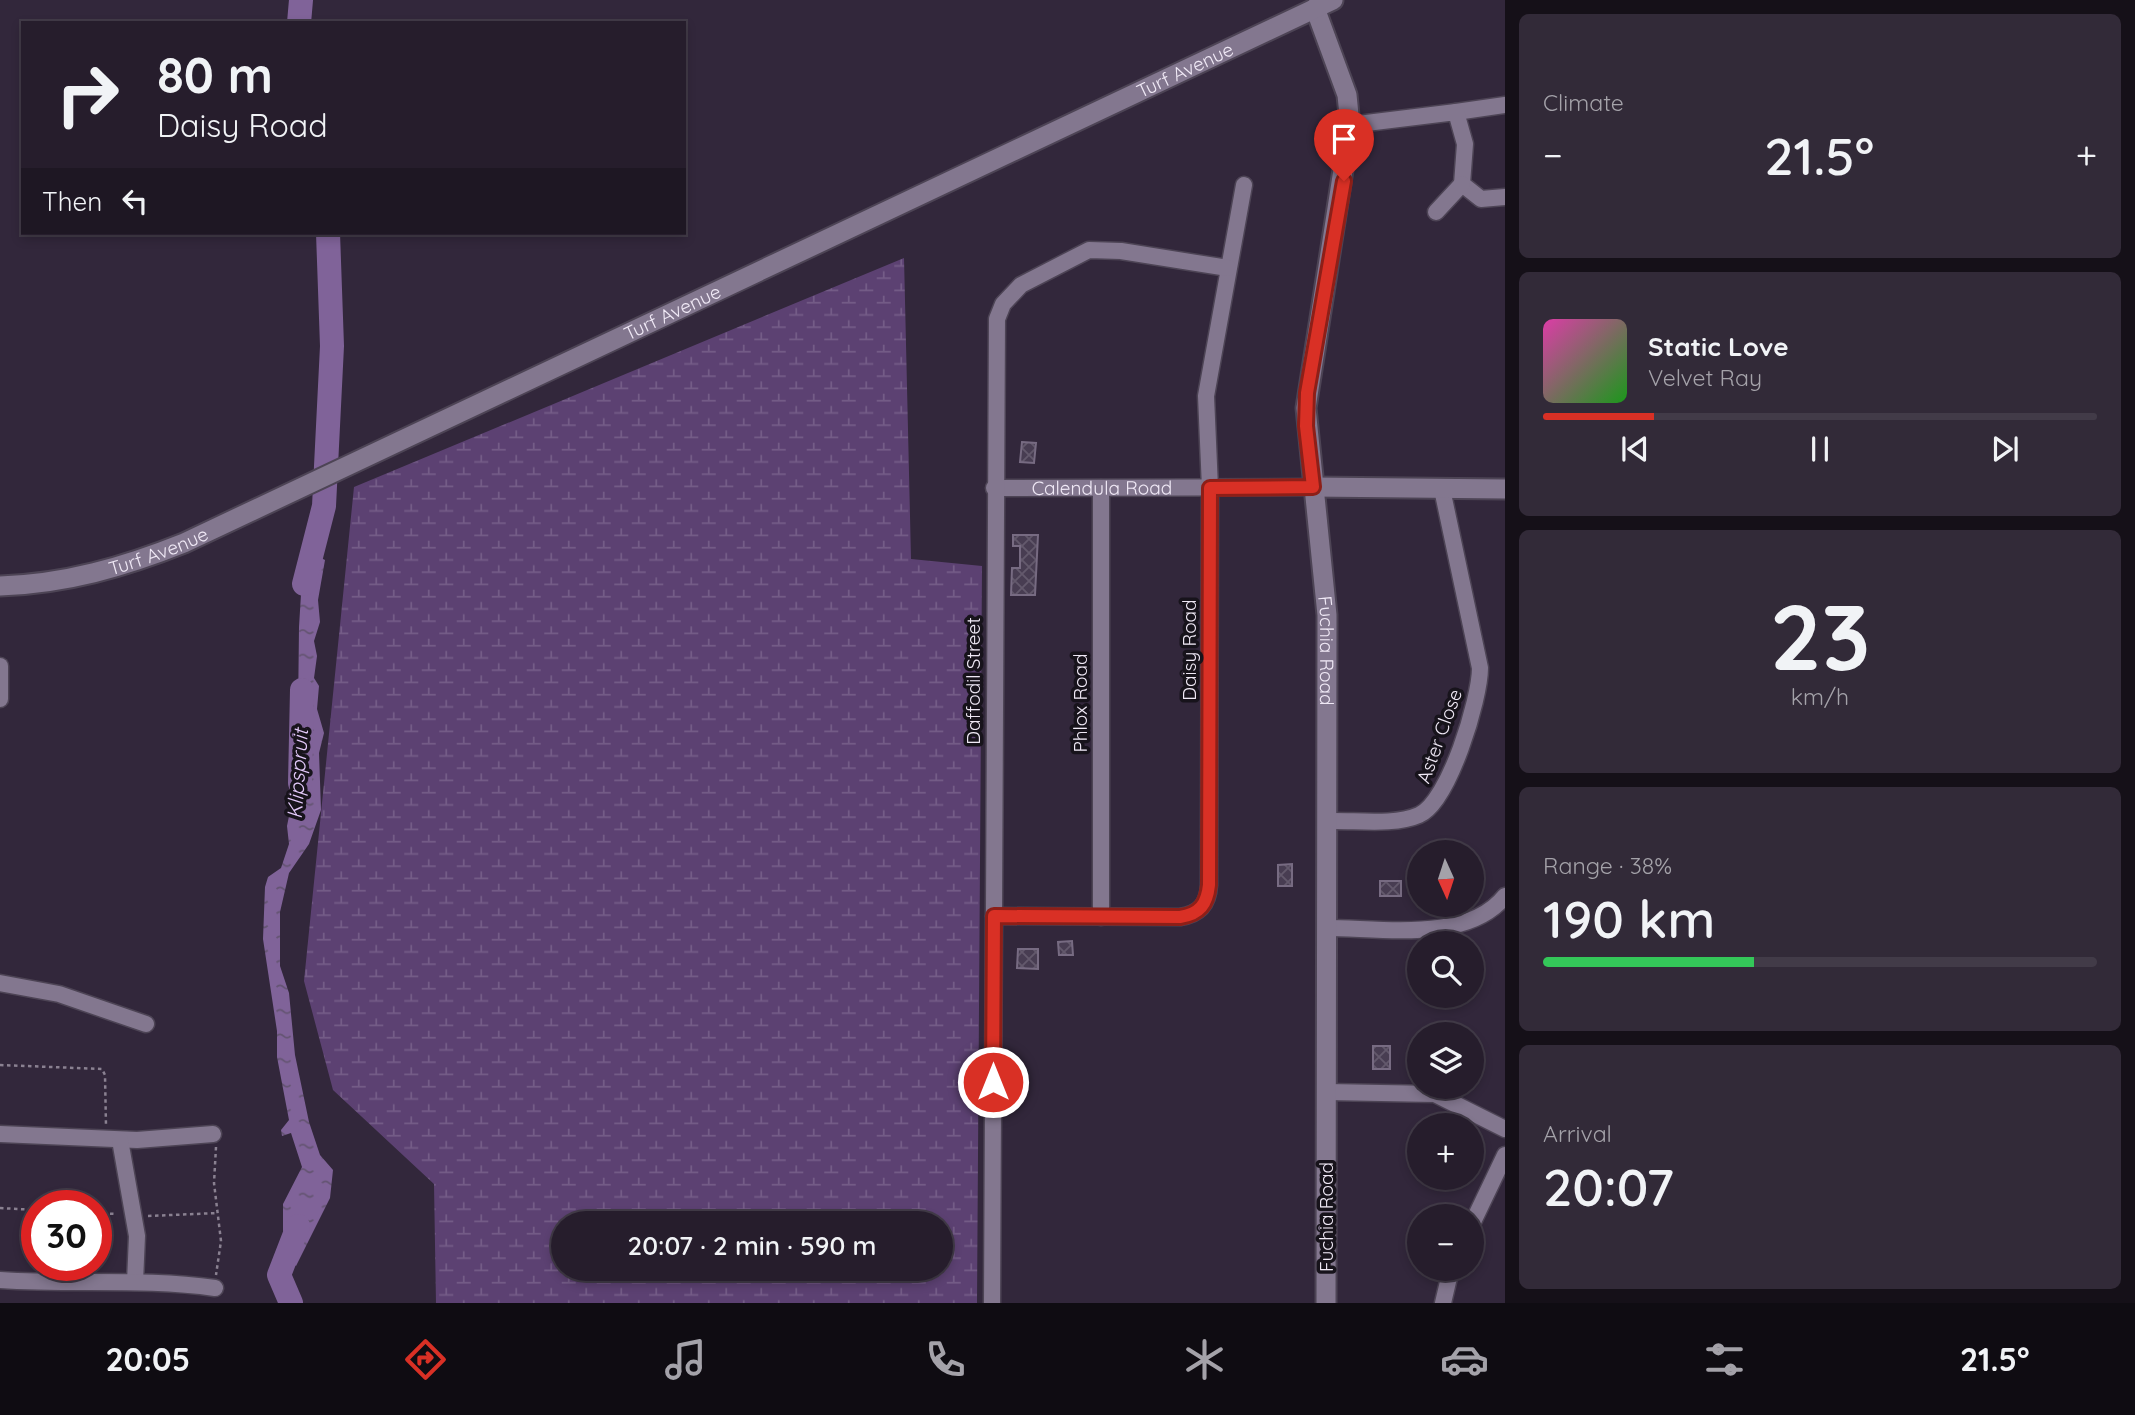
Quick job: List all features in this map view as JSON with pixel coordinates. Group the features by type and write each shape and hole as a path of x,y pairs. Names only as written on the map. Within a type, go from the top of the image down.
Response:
{"street":[{"name":"Fuchia Road","path":"1324,4 1347,95 1350,125 1307,393 1306,426 1326,615 1326,1303"},
{"name":"Turf Avenue","path":"0,586 51,582 112,569 184,543 1324,4"},
{"path":"1350,125 1456,112 1485,105 1505,105"},
{"path":"1436,212 1462,184 1465,144 1456,112"},
{"path":"1462,184 1482,199 1505,197"},
{"name":"Daisy Road","path":"994,916 1187,916 1203,906 1208,892 1210,488 1206,396 1244,185"},
{"name":"Daffodil Street","path":"992,1303 995,328 1000,311 1014,290 1060,263 1089,250 1121,251 1228,268"},
{"name":"Calendula Road","path":"994,488 1505,489"},
{"name":"Phlox Road","path":"1101,488 1101,917"},
{"name":"Aster Close","path":"1327,821 1405,818 1426,811 1445,785 1476,700 1480,668 1443,489"},
{"path":"0,666 0,699"},
{"path":"1327,928 1453,926 1488,913 1505,896"},
{"path":"0,983 60,994 146,1024"},
{"path":"1326,1092 1435,1094 1505,1129"},
{"path":"0,1134 113,1140 213,1134"},
{"path":"113,1140 133,1215 136,1236 135,1282"},
{"path":"1482,1204 1505,1155"},
{"path":"0,1280 58,1284 135,1282 215,1288"},
{"path":"1443,1303 1448,1281"}],"path":[{"path":"0,1065 104,1070 113,1140"},
{"path":"213,1134 217,1162 214,1183 221,1241 215,1288"},
{"path":"0,1208 21,1209"},
{"path":"112,1214 185,1217 218,1213"}],"green space":[{"path":"904,258 911,559 982,566 977,1303 436,1303 434,1184 333,1090 304,981 354,487"}],"water":[{"path":"309,552 325,560 318,600 320,622 314,641 317,656 314,678 319,686 317,709 324,733 319,753 321,810 309,844 289,873 280,912 280,966 289,993 295,1055 309,1122 320,1155 333,1170 330,1198 296,1266 283,1253 283,1204 302,1167 291,1133 282,1136 281,1130 289,1120 277,1057 277,1031 263,939 265,887 268,877 281,868 289,844 287,826 306,732 298,714 299,627 302,578"}],"building":[{"path":"1022,442 1036,443 1034,463 1020,462"},
{"path":"1013,535 1038,535 1035,595 1011,595 1012,568 1020,568 1020,546 1013,546"},
{"path":"1292,864 1292,886 1278,886 1278,865"},
{"path":"1380,881 1401,881 1401,896 1380,896"},
{"path":"1072,941 1073,955 1059,955 1058,942"},
{"path":"1018,949 1038,949 1038,969 1017,968"},
{"path":"1373,1046 1390,1046 1390,1069 1373,1069"}],"waterway":[{"name":"Klipspruit","path":"299,21 301,0"},
{"name":"Klipspruit","path":"304,584 324,506 332,346 328,235"},
{"name":"Klipspruit","path":"300,783 302,690"},
{"name":"Klipspruit","path":"291,1303 279,1275 298,1226"}],"route":[{"path":"993,1082 994,916 1180,917 1199,911 1206,900 1209,885 1210,488 1313,487 1306,426 1307,393 1344,181"}]}
